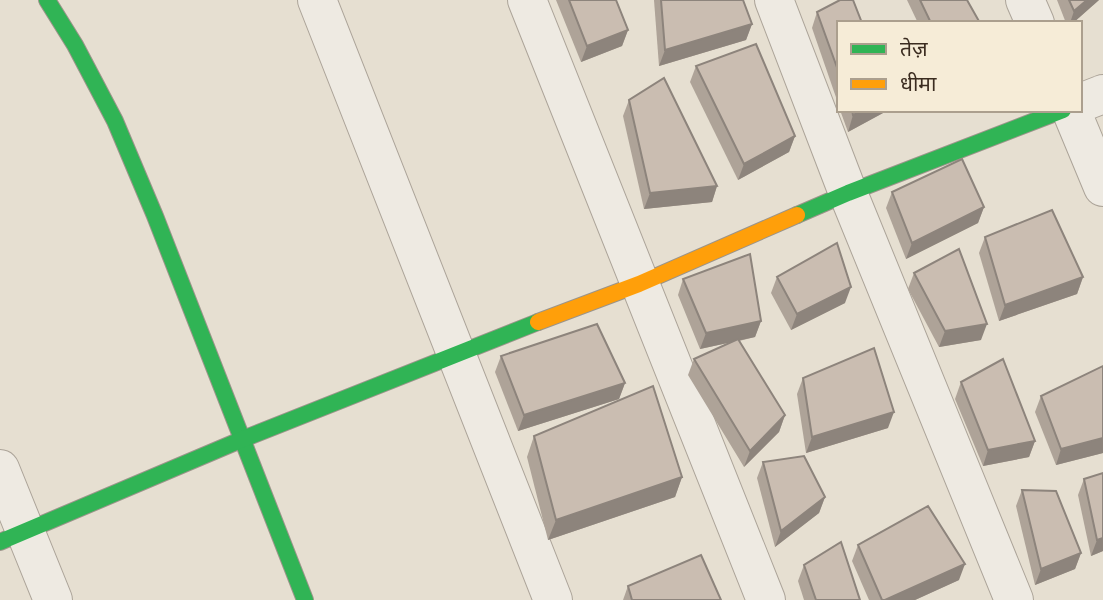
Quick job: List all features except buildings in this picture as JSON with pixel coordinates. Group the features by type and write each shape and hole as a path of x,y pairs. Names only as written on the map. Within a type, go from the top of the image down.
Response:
{"street":[{"path":"47,0 75,45 115,121 155,216 305,600"},
{"path":"317,0 553,600"},
{"path":"527,0 766,600"},
{"path":"774,0 848,193 1014,600"},
{"path":"1025,0 1034,21"},
{"path":"1082,102 1103,94"},
{"path":"12,537 456,353 639,284 848,193 1058,112"},
{"path":"1072,112 1103,187"},
{"path":"0,469 12,537 53,600"}],"traffic: fast":[{"path":"47,0 75,45 115,121 155,216 305,600"},
{"path":"797,215 1058,112"},
{"path":"0,542 243,439 538,322"}],"traffic: slow":[{"path":"538,322 639,284 797,215"}]}
